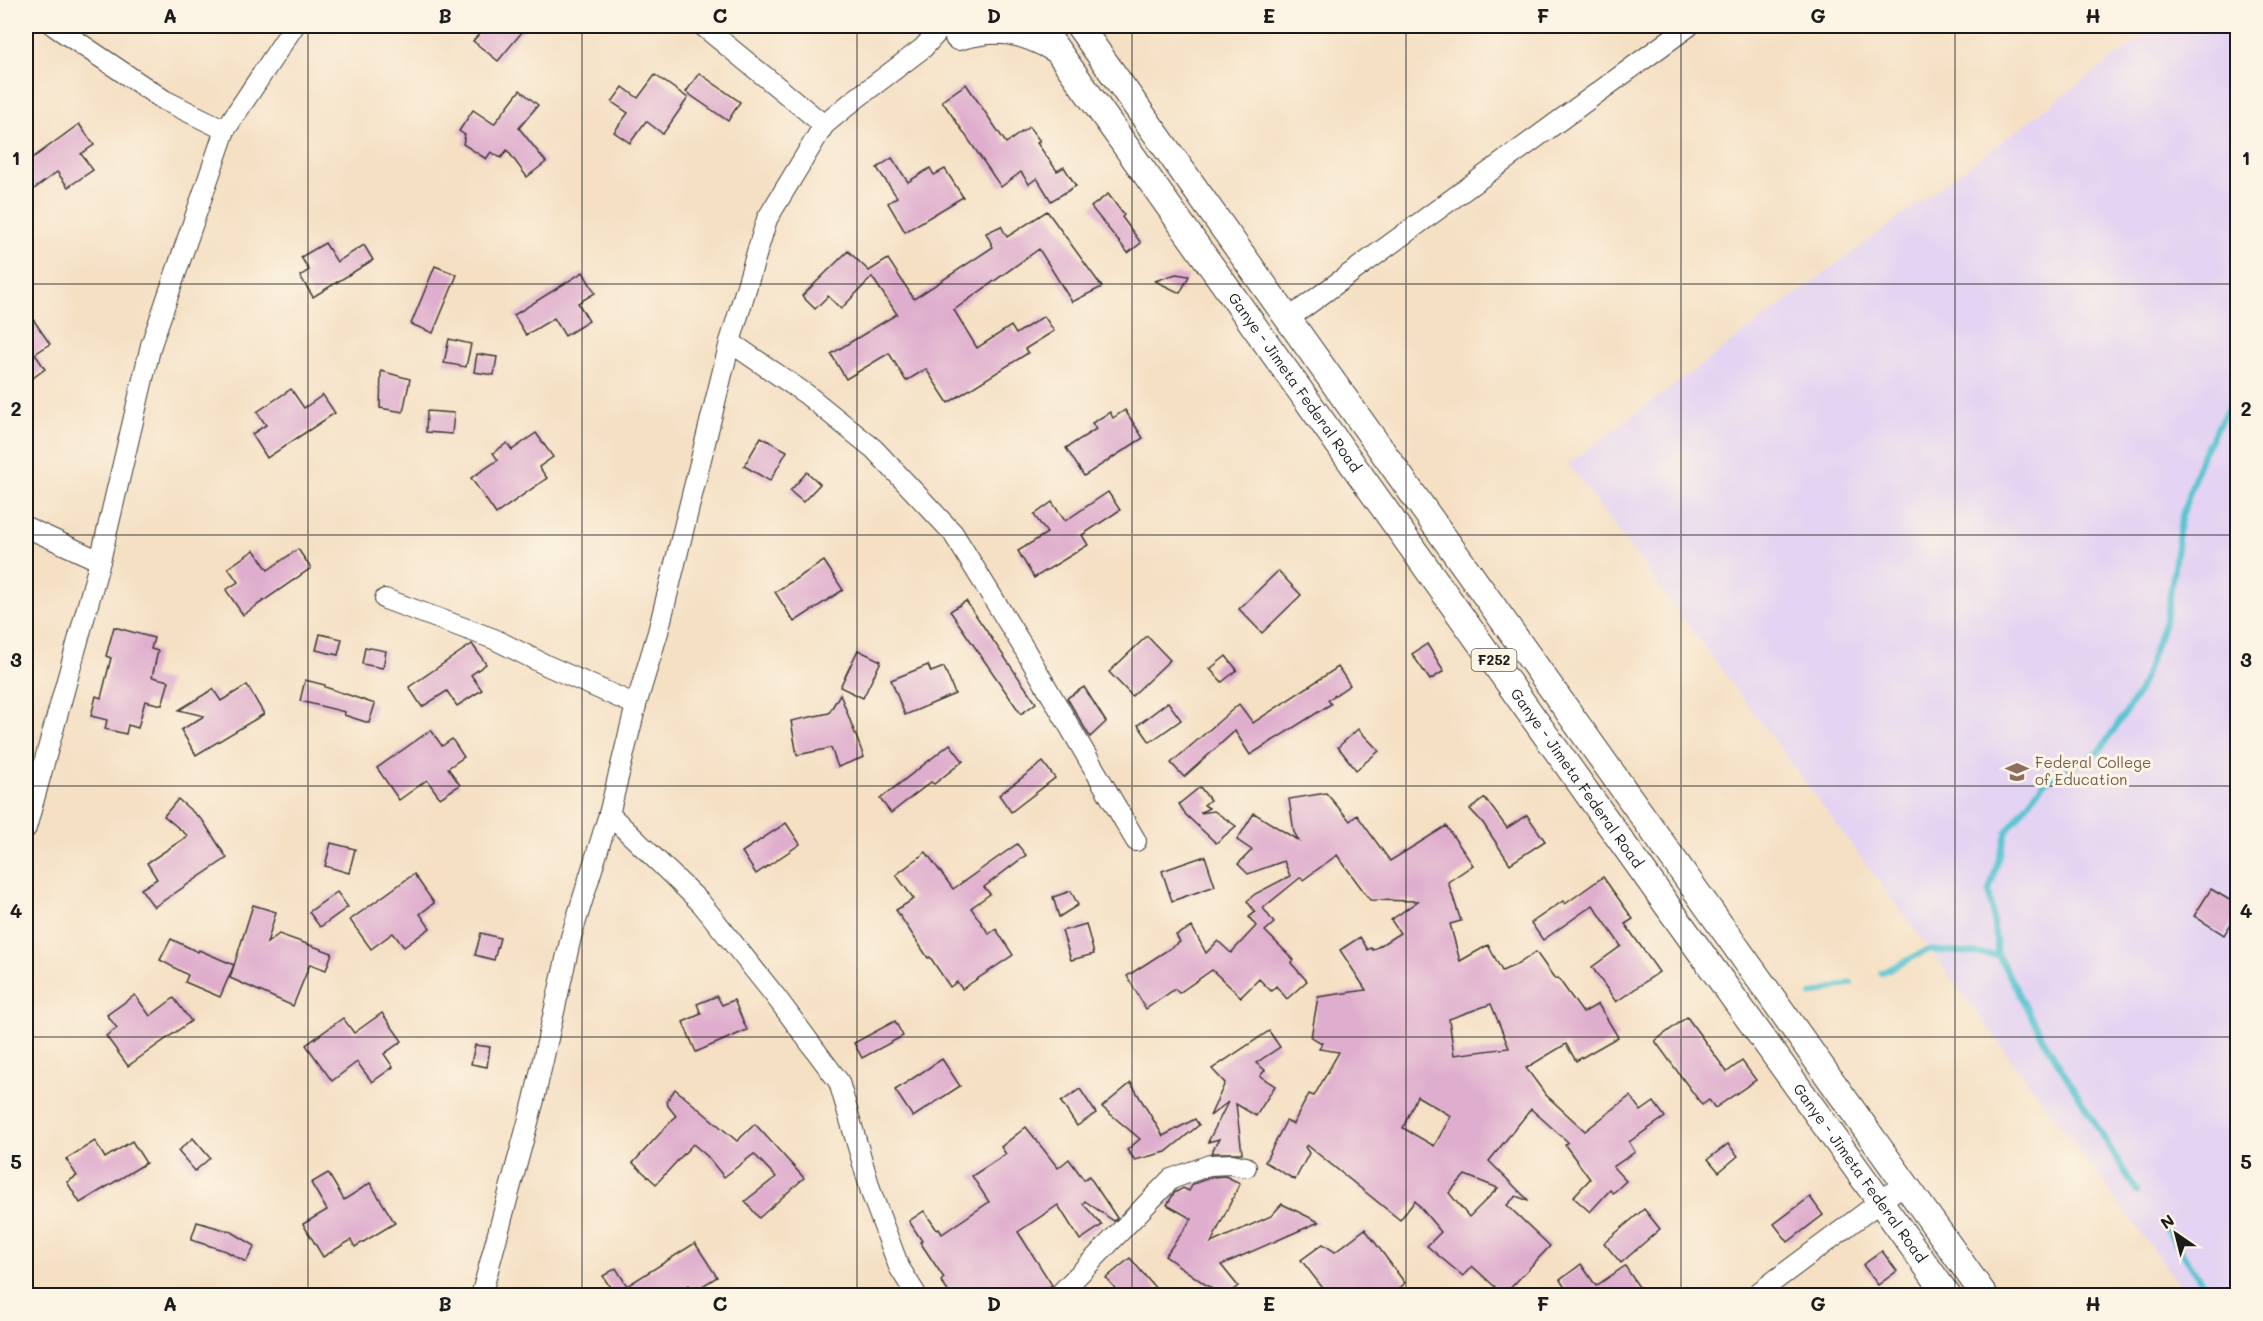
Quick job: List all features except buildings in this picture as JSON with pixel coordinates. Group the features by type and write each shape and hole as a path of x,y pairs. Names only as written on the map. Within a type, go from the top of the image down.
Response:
{"main road":[{"name":"Ganye - Jimeta Federal Road","path":"1040,26 1948,1296"},
{"name":"Ganye - Jimeta Federal Road","path":"1078,26 1985,1296"},
{"path":"958,29 972,33 1002,30 1023,33 1059,52"},
{"path":"1399,526 1424,509"}],"street":[{"path":"54,26 164,100 225,130"},
{"path":"26,828 100,561 152,345 225,130 294,26"},
{"path":"703,26 824,125"},
{"path":"1288,319 1689,26"},
{"path":"481,1296 534,1100 571,937 609,814 636,705 658,632 730,342 767,219 824,125 923,48 958,29"},
{"path":"730,342 806,394 874,449 953,533 1025,650 1136,841"},
{"path":"26,527 100,561"},
{"path":"385,599 494,639 636,705"},
{"path":"609,814 701,903 776,997 839,1082 872,1195 899,1267 917,1296"},
{"path":"1058,1296 1171,1179 1210,1165 1232,1164 1246,1167"},
{"path":"1754,1296 1905,1183"}],"shaded area":[{"name":"Federal College of Education","path":"2157,26 2237,26 2237,1295 2187,1295 1568,464"}],"waterway":[{"path":"2137,1192 2041,1035 1998,955 1989,891 2007,831 2044,782 2099,752 2138,694 2167,615 2181,519 2201,457 2238,390"},
{"path":"1881,973 1928,950 1998,955"},
{"path":"1811,995 1851,983"},
{"path":"2167,1230 2211,1296"}],"place":[{"name":"Federal College of Education","path":"2017,772"}]}
